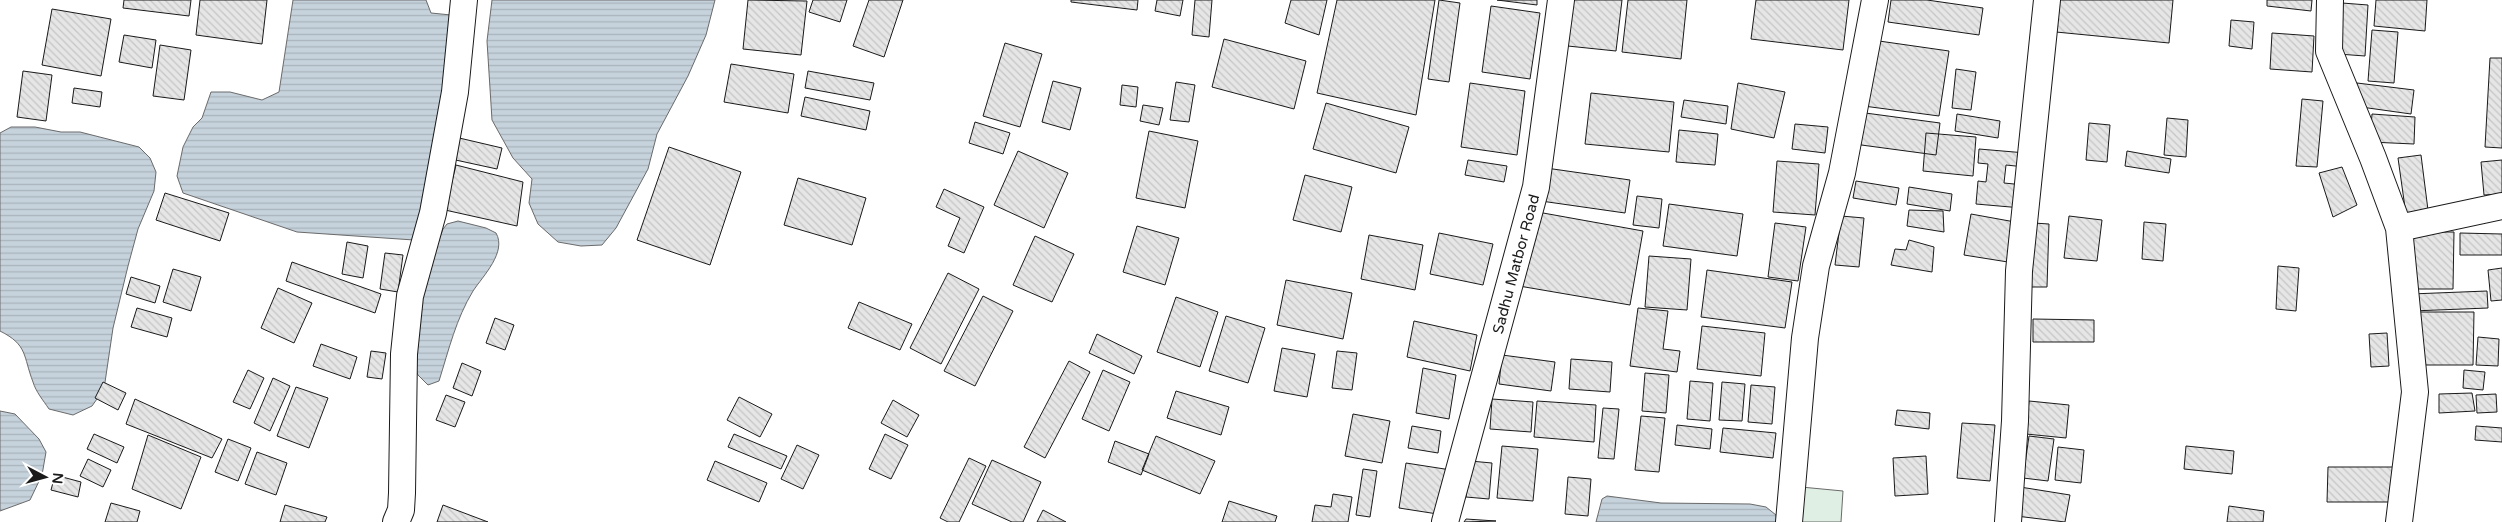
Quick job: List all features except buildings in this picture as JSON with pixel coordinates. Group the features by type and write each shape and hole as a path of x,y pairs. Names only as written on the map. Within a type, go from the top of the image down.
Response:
{"street":[{"path":"396,522 402,493 404,354 410,296 433,213 452,111 464,0"},
{"name":"Sadhu Matbor Road","path":"1445,522 1536,188 1561,0"},
{"path":"1789,522 1805,338 1816,266 1842,173 1875,0"},
{"path":"2008,522 2016,421 2019,271 2047,0"},
{"path":"2330,0 2329,51 2373,158 2399,228 2415,392 2399,522"},
{"path":"2399,228 2502,206"}],"green space":[{"path":"1801,487 1843,491 1841,522 1793,522"}],"shaded area":[{"path":"293,0 426,0 431,13 451,15 438,154 414,240 297,232 183,193 177,176 183,147 193,127 202,118 211,92 230,92 262,100 279,92"},
{"path":"492,0 715,0 706,35 688,76 657,134 648,169 616,228 602,245 581,246 558,242 538,224 529,203 532,179 513,158 492,120 487,41"},
{"path":"11,127 35,127 61,132 80,132 139,147 150,158 156,172 154,191 138,229 113,328 104,389 92,406 73,415 49,409 36,389 20,346 16,341 0,331 0,133"},
{"path":"458,221 486,228 496,233 499,240 498,248 492,264 473,291 462,312 453,334 439,381 428,385 418,375 413,363 423,285 443,229 447,224"},
{"path":"0,411 15,414 39,439 46,452 42,475 30,500 0,511"},
{"path":"1607,496 1661,503 1750,504 1766,507 1776,515 1777,522 1596,522 1602,499"}]}
